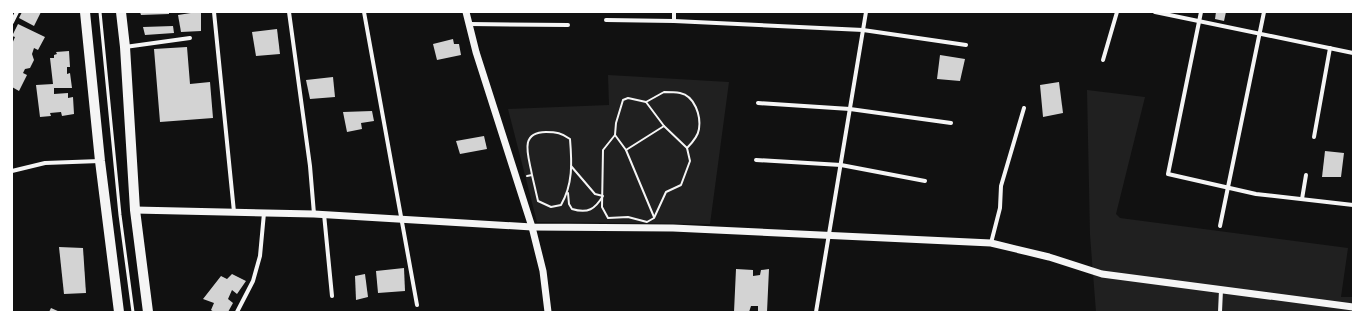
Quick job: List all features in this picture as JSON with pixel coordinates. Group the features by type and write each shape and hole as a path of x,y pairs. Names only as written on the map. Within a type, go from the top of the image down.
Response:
{"main road":[{"path":"85,12 100,161 119,312"},
{"path":"120,12 125,47 135,210 148,312"}],"street":[{"path":"12,22 17,12"},
{"path":"214,12 234,212"},
{"path":"290,12 310,166 314,214"},
{"path":"364,12 403,219 417,305"},
{"path":"466,12 476,52 532,227 543,271 548,312"},
{"path":"674,12 674,21"},
{"path":"817,312 866,12"},
{"path":"1103,60 1117,12"},
{"path":"1155,12 1353,53"},
{"path":"1201,12 1168,174 1256,194 1353,204"},
{"path":"1220,226 1264,12"},
{"path":"606,20 674,21 863,30 966,45"},
{"path":"470,24 568,25"},
{"path":"125,47 190,38"},
{"path":"1314,137 1330,48"},
{"path":"758,103 850,109 951,123"},
{"path":"991,243 1000,208 1001,186 1024,108"},
{"path":"756,160 841,165 925,181"},
{"path":"12,171 44,163 100,161"},
{"path":"1302,199 1306,175"},
{"path":"135,210 324,214 532,227 673,228 991,243 1049,257 1102,274 1353,307"},
{"path":"237,312 254,281 264,231 264,212"},
{"path":"324,214 332,296"},
{"path":"1220,312 1221,290"}],"lane":[{"path":"100,12 120,215 132,312"}],"path":[{"path":"646,102 664,92 681,93 690,98 699,113 699,130 687,148"},
{"path":"628,98 646,102 664,126 687,148 690,161 681,185 666,192 654,218 647,222 628,217 608,218 602,207 603,150 615,135 616,123 623,100 628,98"},
{"path":"626,150 664,126"},
{"path":"568,192 561,205 551,208 538,201 532,176 528,144 529,137 534,133 563,134 570,140 571,166 568,192 569,204 572,210 581,212 596,207 603,196"},
{"path":"615,135 626,150 654,218 655,224"},
{"path":"571,166 595,194 603,196"},
{"path":"527,176 532,176"}],"shaded area":[{"path":"608,75 729,82 710,224 537,222 508,109 609,105"},
{"path":"1087,90 1145,97 1116,214 1120,218 1348,248 1341,297 1353,297 1353,312 1096,312 1090,235"}],"building":[{"path":"22,12 41,12 34,26 19,18"},
{"path":"140,12 169,12 169,14 141,15"},
{"path":"201,12 201,31 181,32 178,15"},
{"path":"1216,12 1226,12 1224,21 1215,19"},
{"path":"18,24 45,37 38,50 34,48 32,54 34,60 30,68 25,69 23,73 27,75 19,91 12,87 12,44 15,37 12,36"},
{"path":"173,26 174,33 145,35 143,27"},
{"path":"277,29 280,54 256,56 252,32"},
{"path":"453,39 454,44 459,44 461,55 437,60 433,44"},
{"path":"187,47 190,84 210,82 213,118 160,122 154,49"},
{"path":"69,51 70,67 67,67 67,74 70,73 72,88 54,88 54,94 68,93 68,98 73,97 74,114 62,116 61,112 50,113 51,116 40,117 36,85 53,84 50,58 54,58 54,55 57,54 56,52"},
{"path":"940,55 965,59 960,81 937,79"},
{"path":"333,77 335,97 310,99 306,80"},
{"path":"1059,82 1063,113 1043,117 1040,85"},
{"path":"372,111 374,121 361,123 362,129 347,132 343,112"},
{"path":"484,136 487,149 460,154 456,141"},
{"path":"1325,151 1344,153 1341,177 1322,177"},
{"path":"59,247 83,248 86,293 64,294"},
{"path":"404,268 405,291 378,293 376,271"},
{"path":"736,269 753,270 753,276 760,275 761,270 769,269 767,312 758,312 758,306 751,306 749,312 734,312"},
{"path":"232,274 246,281 237,294 232,290 228,299 233,303 228,312 214,312 211,310 214,303 203,299 221,276 227,279"},
{"path":"365,274 368,297 356,300 355,276"},
{"path":"51,308 60,312 49,312"}]}
